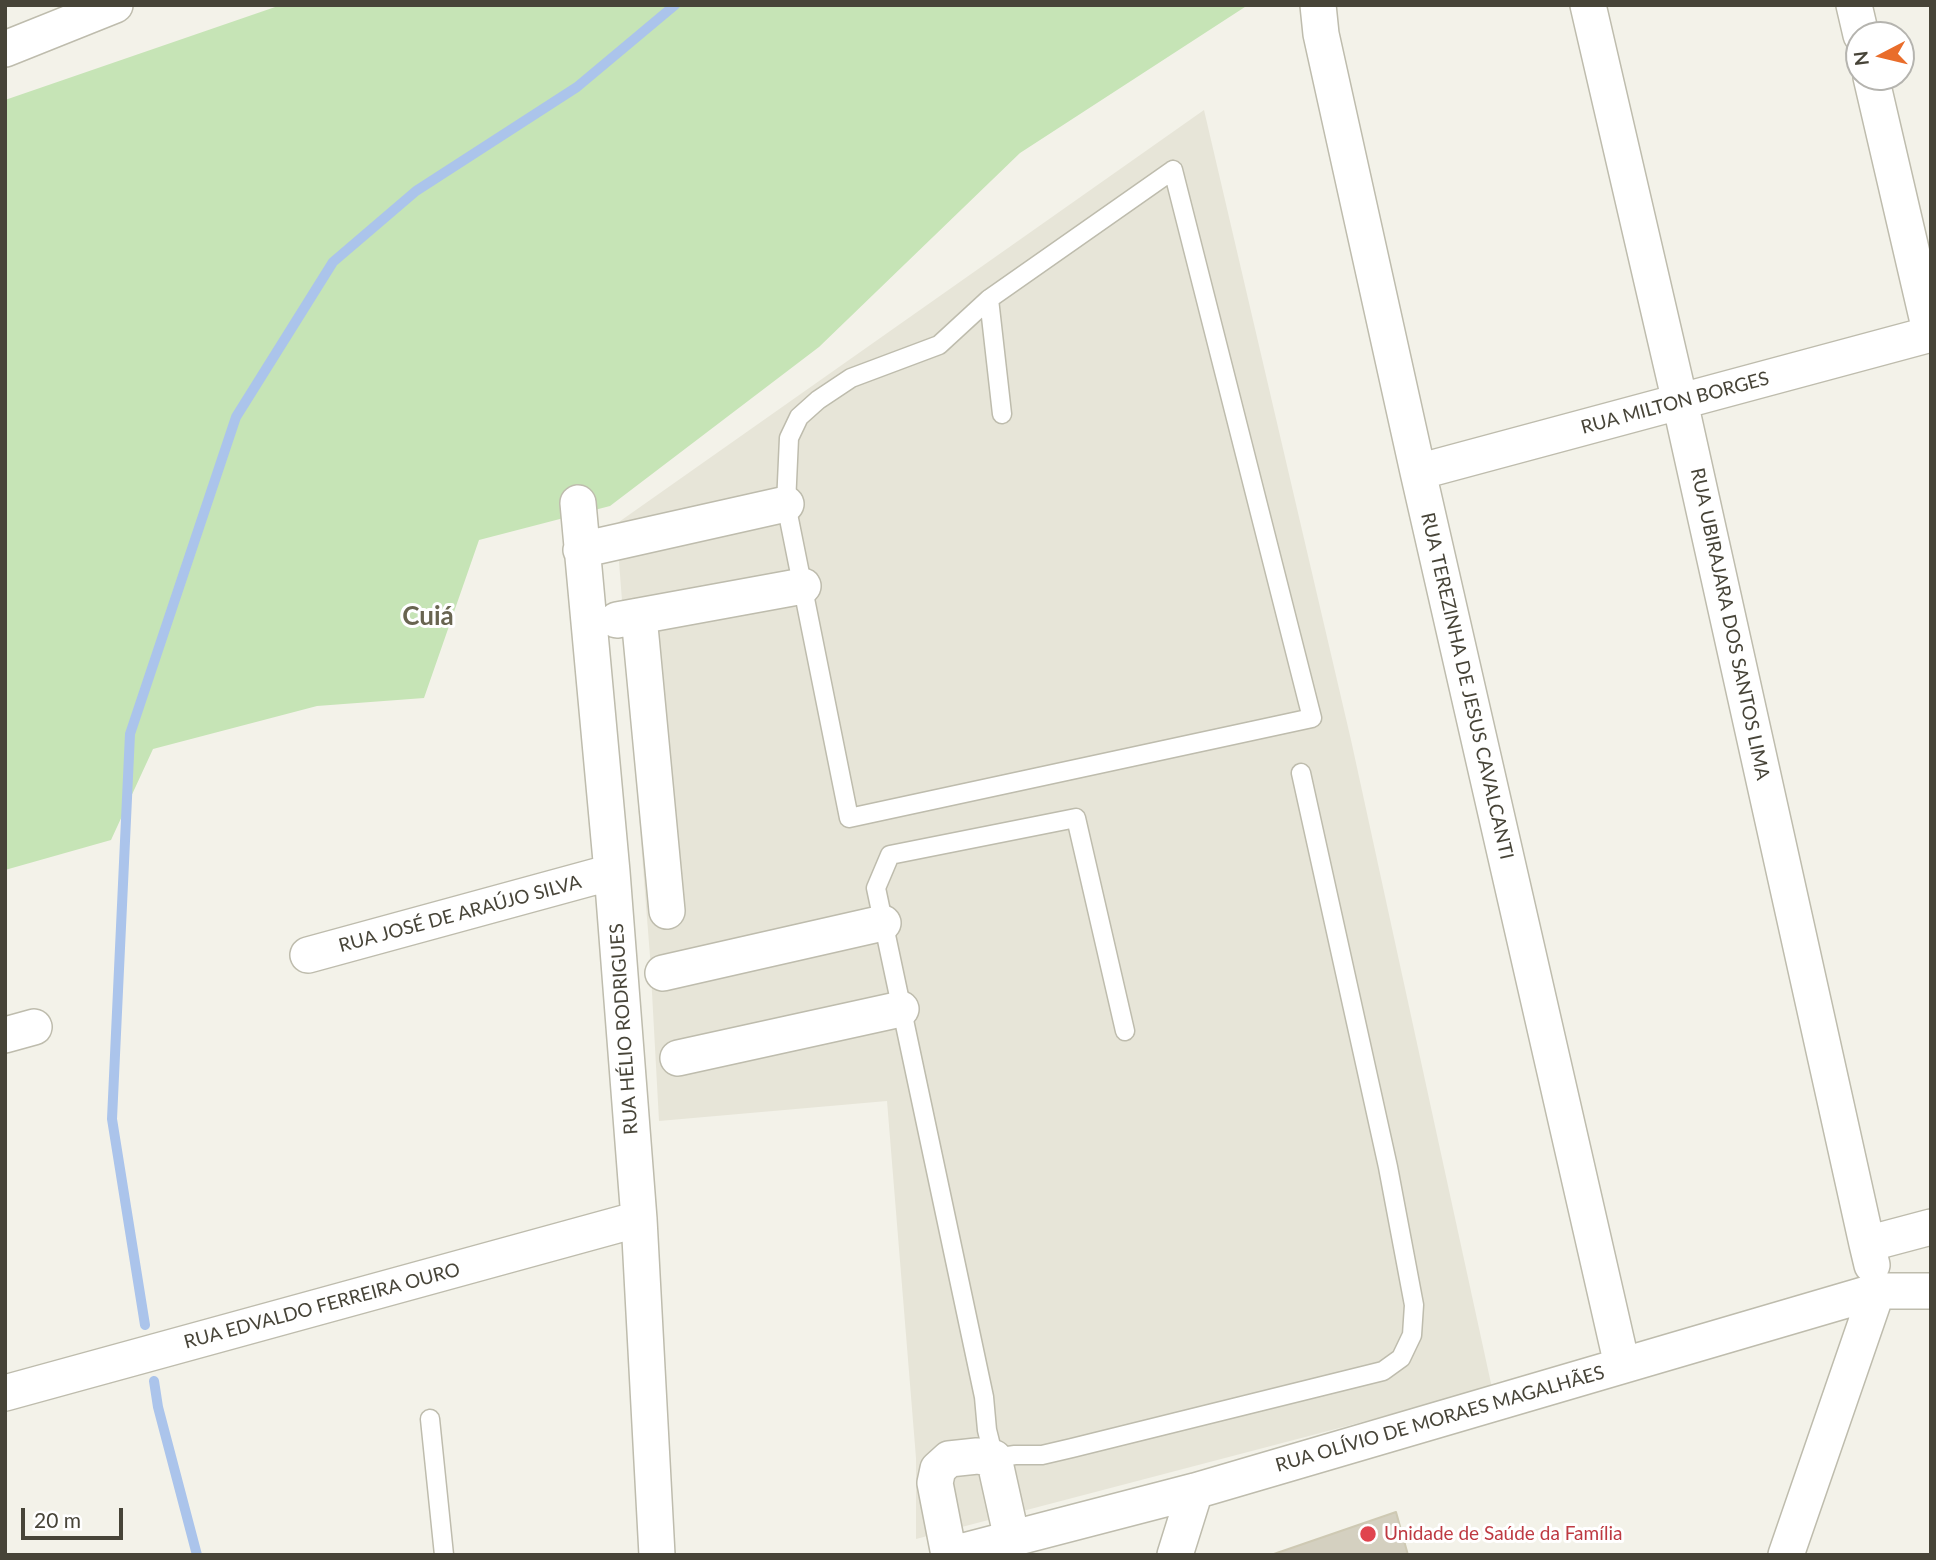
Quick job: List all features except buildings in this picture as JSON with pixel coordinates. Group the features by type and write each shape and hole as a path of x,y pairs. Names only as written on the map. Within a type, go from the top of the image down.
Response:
{"street":[{"path":"5,49 115,5"},
{"name":"RUA TEREZINHA DE JESUS CAVALCANTI","path":"1318,5 1321,34 1418,472 1622,1365"},
{"name":"RUA UBIRAJARA DOS SANTOS LIMA","path":"1588,5 1681,402 1877,1291"},
{"path":"1874,91 1931,334"},
{"name":"RUA MILTON BORGES","path":"1418,472 1931,334"},
{"name":"RUA HÉLIO RODRIGUES","path":"578,503 612,872 639,1219 657,1555"},
{"path":"582,550 786,504"},
{"path":"589,624 803,586"},
{"path":"639,616 667,911"},
{"name":"RUA JOSÉ DE ARAÚJO SILVA","path":"308,955 612,872"},
{"path":"663,973 883,923"},
{"path":"678,1058 901,1009"},
{"name":"RUA EDVALDO FERREIRA OURO","path":"5,1393 639,1219"},
{"path":"1867,1244 1931,1227"},
{"path":"1786,1555 1877,1291"},
{"name":"RUA OLÍVIO DE MORAES MAGALHÃES","path":"949,1555 1195,1491 1877,1291 1931,1291"},
{"path":"949,1555 935,1483 938,1469 949,1459 994,1458 1012,1539"},
{"path":"1175,1555 1195,1491"}],"lane":[{"path":"1173,170 1312,718 849,818 786,504 789,438 799,417 818,400 851,378 939,345 989,299 1173,170"},
{"path":"989,299 1002,414"},
{"path":"1125,1031 1076,818 890,855 876,888 984,1398 987,1430 994,1458 1042,1455 1383,1371 1401,1358 1412,1335 1414,1305 1388,1167 1301,773"},
{"path":"430,1419 444,1555"}],"shaded area":[{"path":"1204,110 1351,740 1492,1388 916,1539 916,1458 887,1101 659,1121 650,956 616,524"}],"green space":[{"path":"281,5 1248,5 1020,153 819,347 610,506 479,540 424,698 317,706 153,749 111,840 5,870 5,100"}],"waterway":[{"path":"145,1325 112,1119 130,734 236,417 333,262 416,191 577,87 675,5"},
{"path":"154,1381 158,1407 197,1555"}],"place":[{"name":"Unidade de Saúde da Família","path":"1368,1534"}],"district":[{"name":"Cuiá","path":"428,617"}]}
